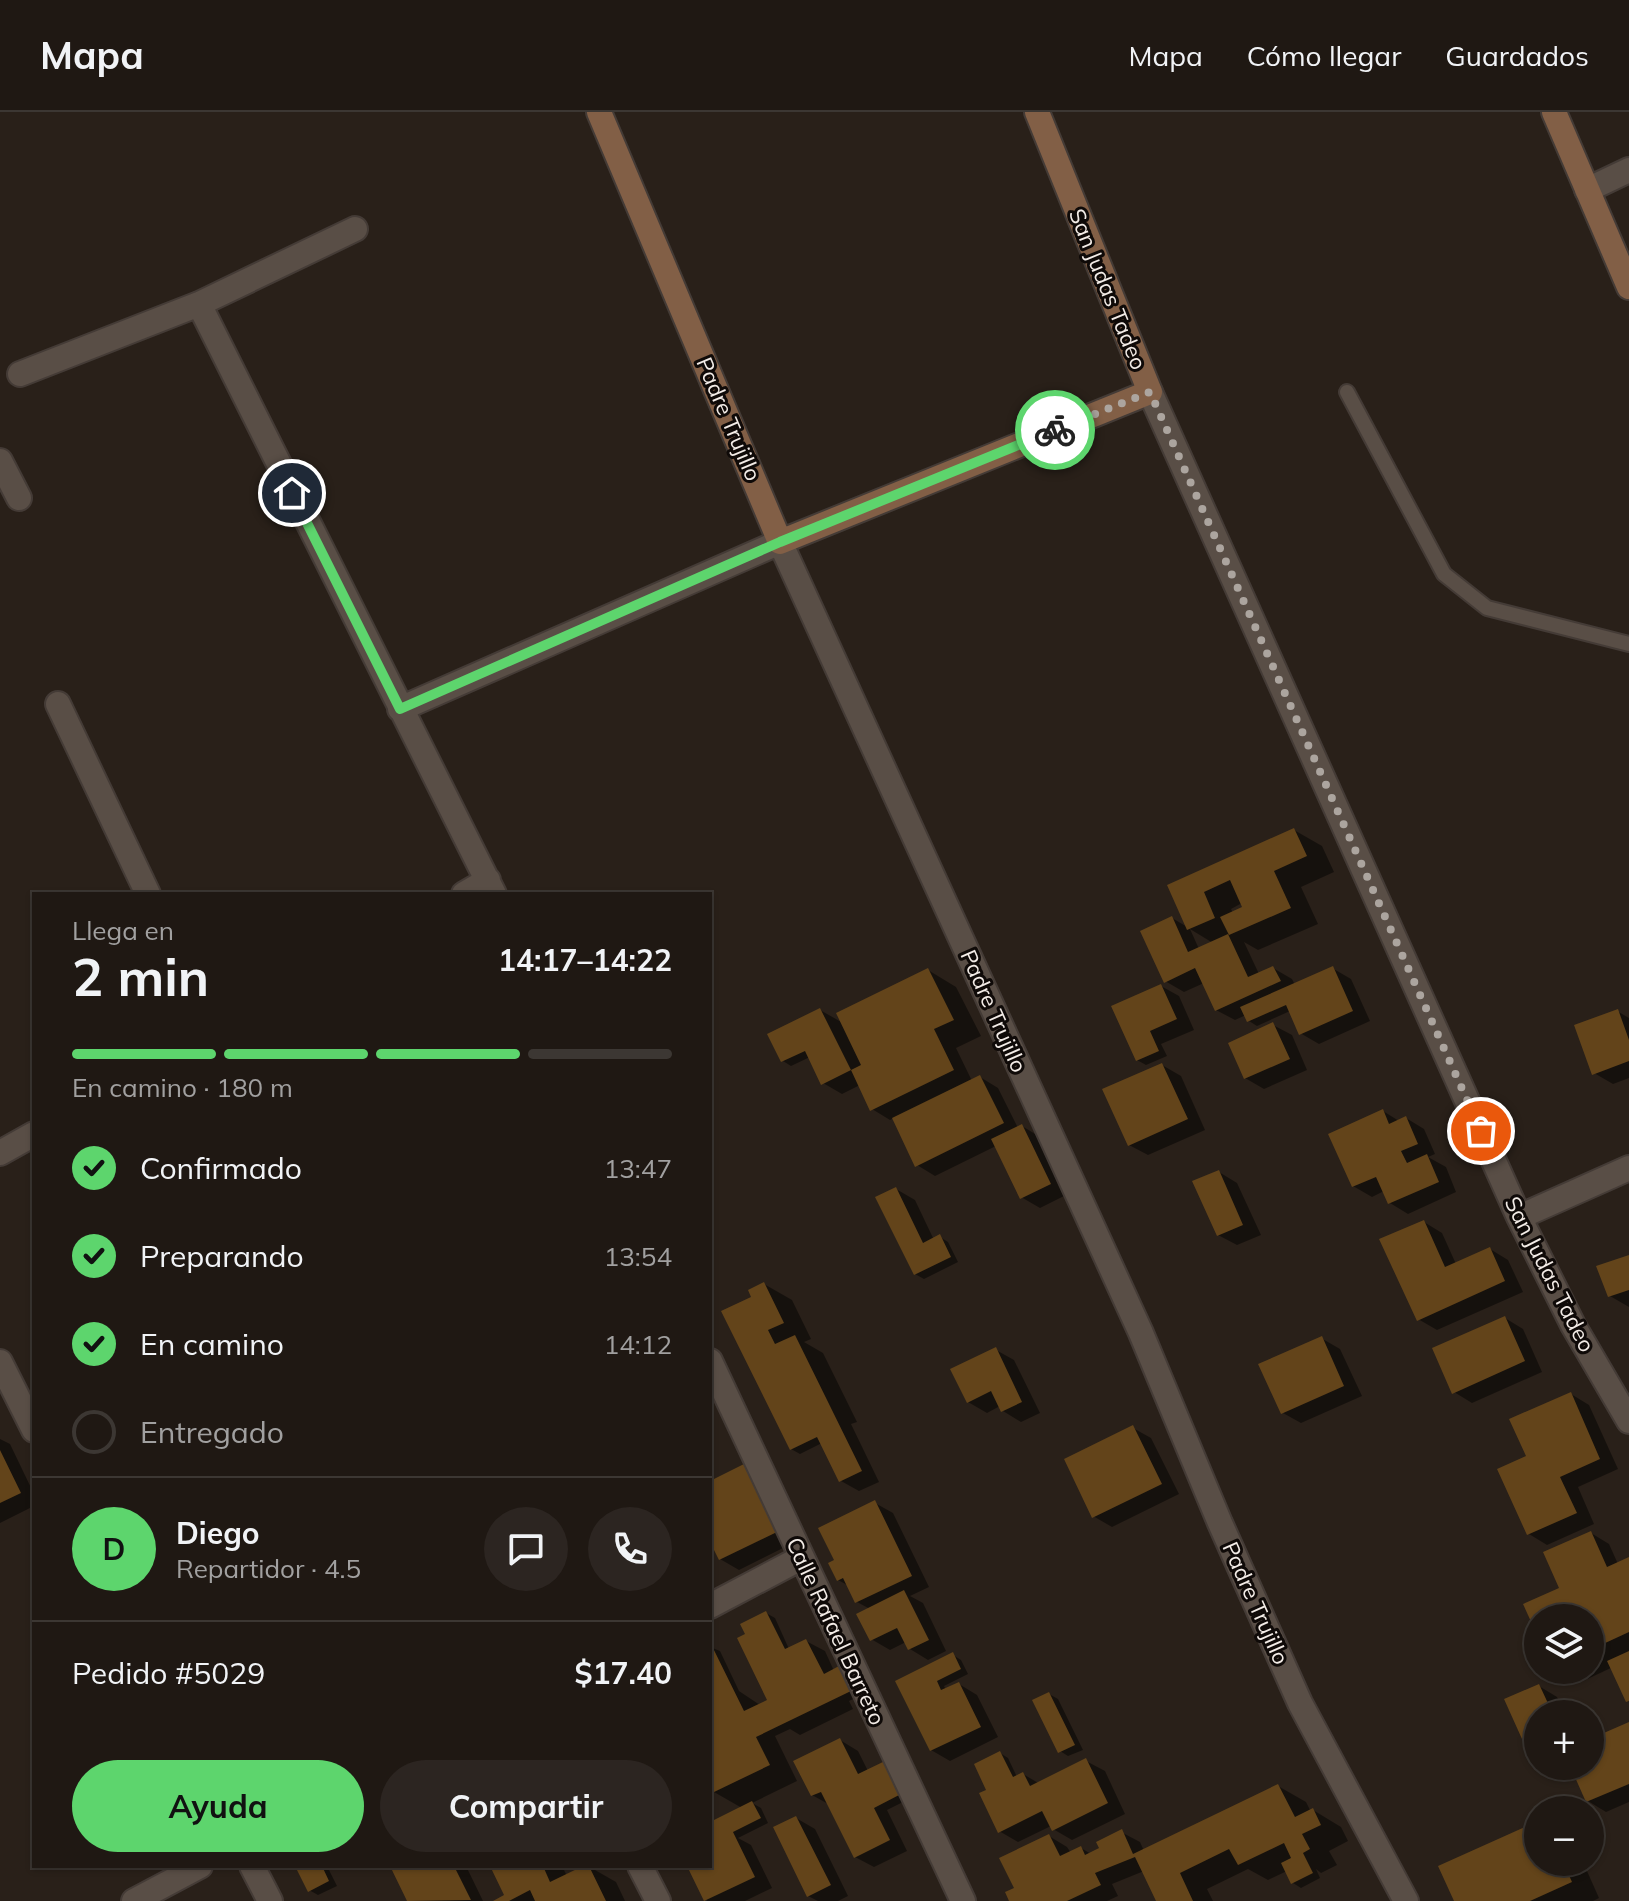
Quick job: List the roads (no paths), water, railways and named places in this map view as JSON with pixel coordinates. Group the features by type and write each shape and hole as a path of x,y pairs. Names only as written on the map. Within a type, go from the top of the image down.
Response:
{"street":[{"name":"Padre Trujillo","path":"599,112 780,542 1141,1333 1220,1523 1300,1703 1406,1901"},
{"name":"San Judas Tadeo","path":"1037,112 1150,392 1519,1217 1573,1325 1629,1421"},
{"path":"1554,112 1629,287"},
{"path":"1587,190 1629,170"},
{"path":"20,374 199,304 355,229"},
{"path":"199,304 491,887"},
{"path":"400,709 780,542 1150,392"},
{"path":"0,461 19,498"},
{"path":"58,704 147,892"},
{"path":"0,1153 32,1135"},
{"path":"1519,1217 1629,1168"},
{"path":"0,1362 32,1426"},
{"name":"Calle Rafael Barreto","path":"712,1365 963,1901"},
{"path":"712,1605 801,1558"},
{"path":"134,1901 196,1868"},
{"path":"253,1868 270,1901"},
{"path":"641,1868 658,1901"}],"lane":[{"path":"1347,392 1444,574 1487,608 1629,644"}]}
